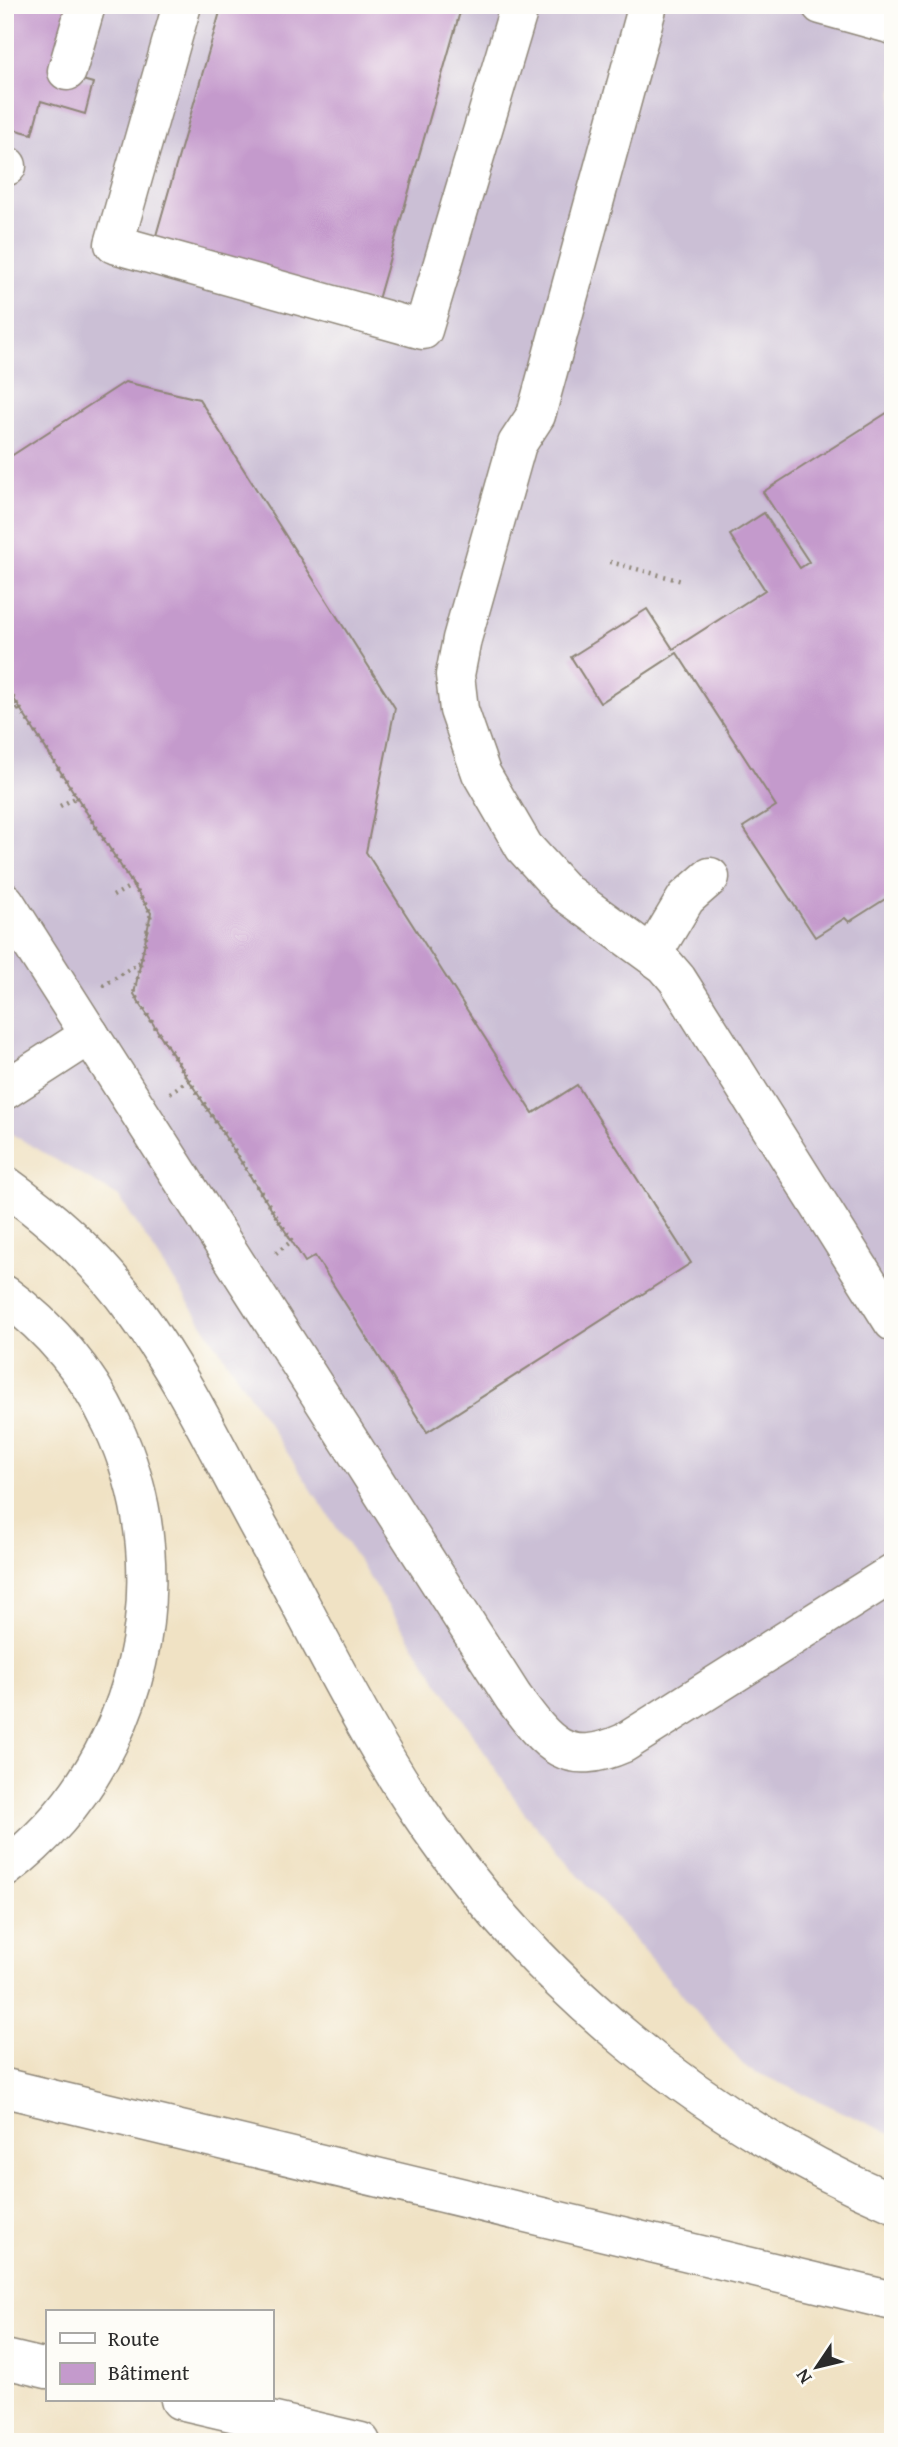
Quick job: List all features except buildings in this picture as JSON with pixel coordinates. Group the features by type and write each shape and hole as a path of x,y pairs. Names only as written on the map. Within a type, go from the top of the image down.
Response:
{"main road":[{"path":"67,71 86,5"},
{"path":"182,5 114,244 424,330 520,5"},
{"path":"648,5 537,415 517,444 462,639 455,675 458,709 468,744 499,809 524,848 566,893 652,955 677,979 893,1322"},
{"path":"821,5 893,25"},
{"path":"652,955 686,898 710,877"},
{"path":"5,902 513,1698 540,1734 557,1748 579,1756 603,1752 624,1743 893,1573"},
{"path":"5,1090 90,1035"},
{"path":"5,1185 70,1238 134,1309 168,1361 334,1666 410,1798 471,1885 514,1936 576,1996 652,2059 760,2132 815,2165 893,2203"},
{"path":"5,1295 62,1349 84,1376 111,1418 132,1469 145,1541 147,1578 138,1662 109,1744 66,1809 5,1868"},
{"path":"5,2088 893,2301"},
{"path":"5,2359 46,2369"},
{"path":"189,2402 361,2442"}],"path":[{"path":"610,562 682,581"},
{"path":"5,685 151,913 134,994 292,1241"},
{"path":"5,718 20,708"},
{"path":"60,806 76,797"},
{"path":"113,896 133,885"},
{"path":"102,988 141,962"}],"shaded area":[{"path":"5,5 893,5 893,2135 745,2067 525,1814 119,1197 5,1130"}]}
